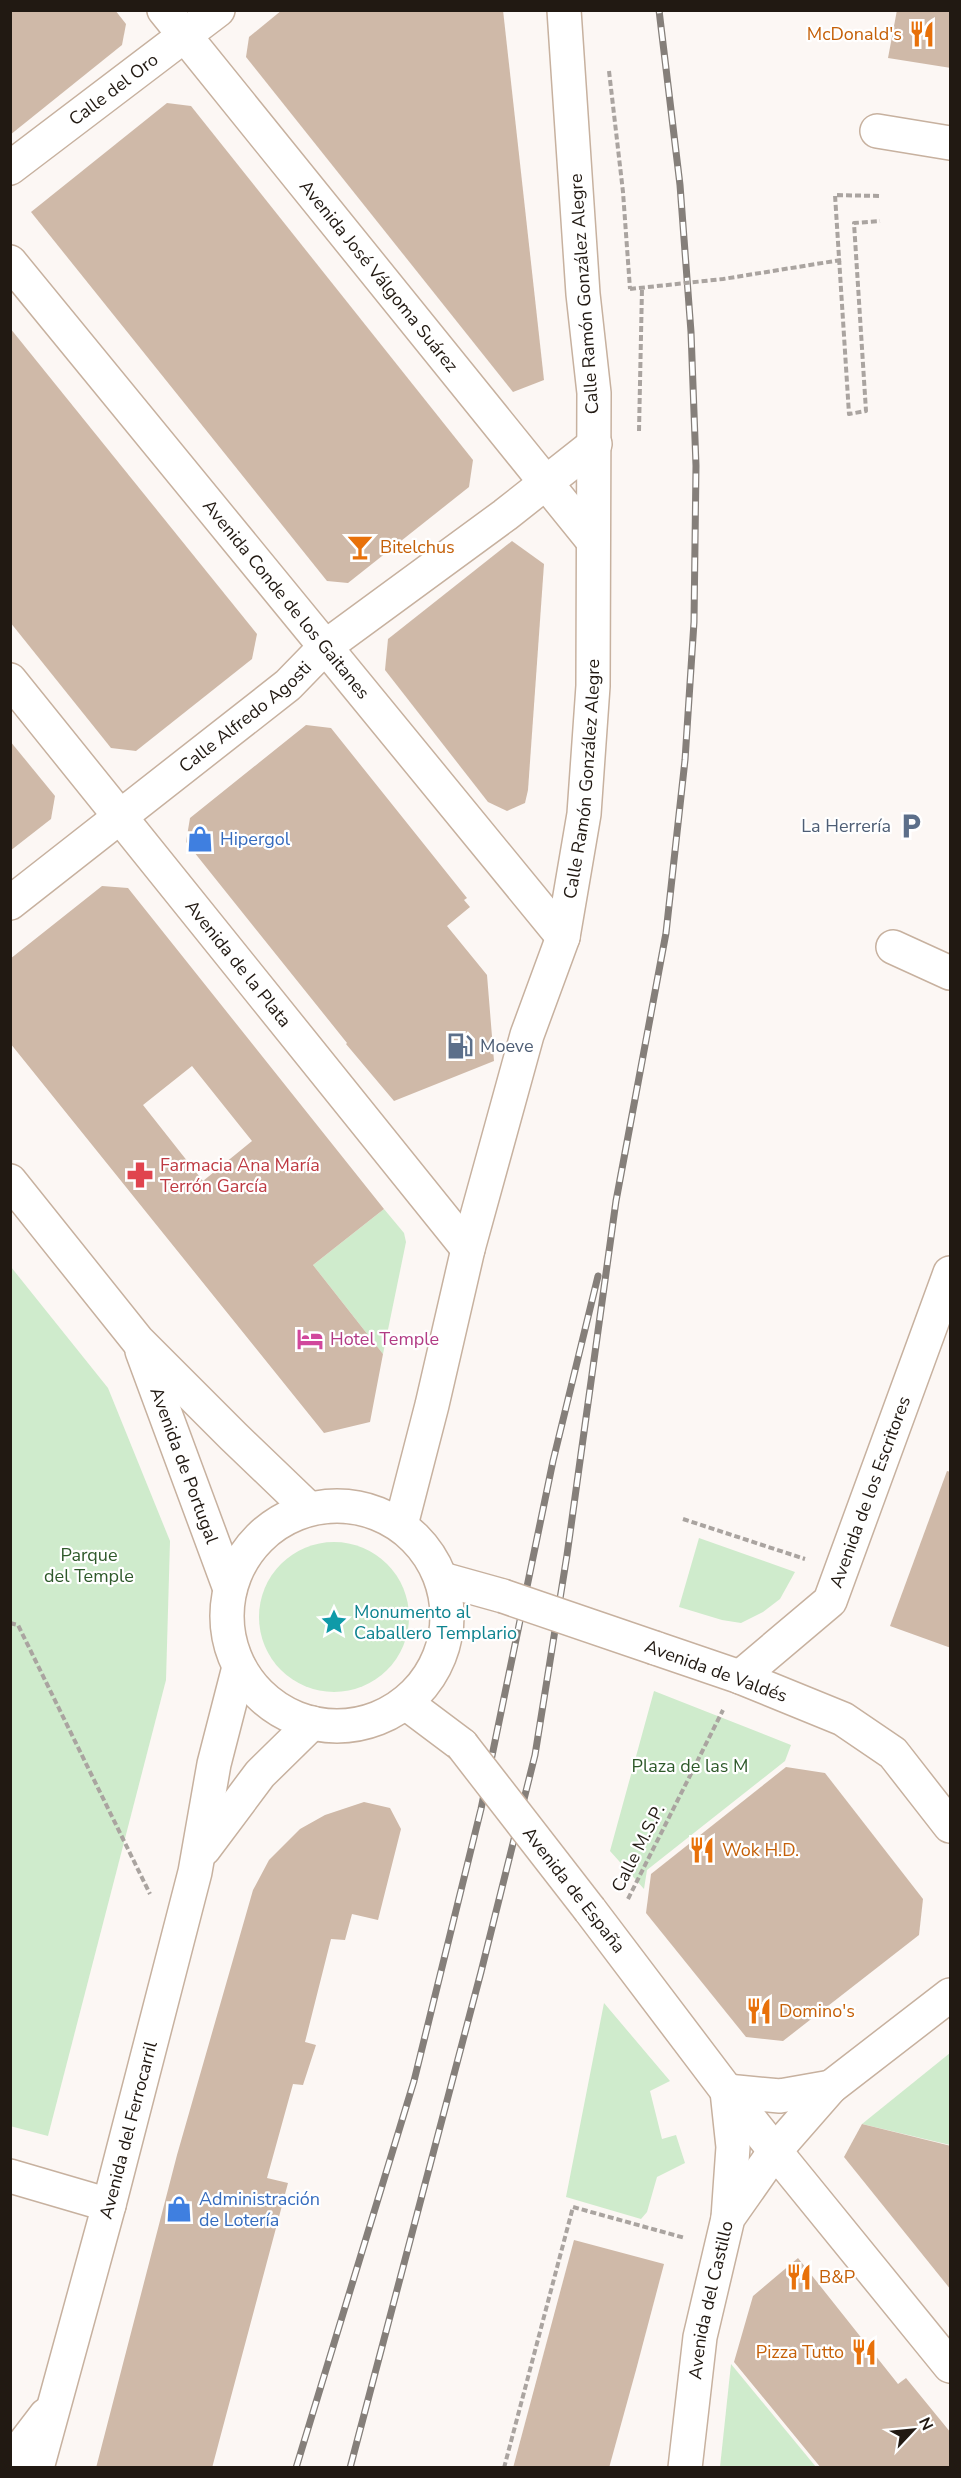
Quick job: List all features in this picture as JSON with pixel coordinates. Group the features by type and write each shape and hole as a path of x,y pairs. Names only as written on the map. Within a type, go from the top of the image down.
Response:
{"street":[{"name":"Avenida José Válgoma Suárez","path":"164,10 593,541"},
{"name":"Calle del Oro","path":"10,168 218,10"},
{"name":"Calle Ramón González Alegre","path":"401,1525 468,1249 526,1035 563,938 585,803 593,686 594,393 583,294 564,10"},
{"path":"877,131 951,143"},
{"name":"Avenida Conde de los Gaitanes","path":"10,262 563,938"},
{"name":"Calle Alfredo Agosti","path":"10,903 288,685 325,647 594,444"},
{"name":"Avenida de la Plata","path":"10,680 468,1249"},
{"path":"893,947 951,973"},
{"name":"Avenida de Portugal","path":"10,1181 138,1341 308,1508"},
{"name":"Avenida de los Escritores","path":"740,1677 830,1601 951,1273"},
{"name":"Avenida de Portugal","path":"138,1341 230,1589"},
{"path":"340,1505 372,1510 401,1525 426,1549 442,1579 448,1613 444,1647 430,1678 406,1703 378,1719 345,1726 312,1724 282,1712 258,1692 239,1667 229,1633 227,1616 230,1589 240,1562 258,1538 281,1520 308,1508 340,1505"},
{"name":"Avenida de Valdés","path":"442,1579 503,1596 740,1677 843,1719 893,1753 951,1826"},
{"name":"Avenida del Ferrocarril","path":"32,2464 56,2401 109,2205 198,1858 214,1764 239,1667"},
{"name":"Avenida de España","path":"406,1703 462,1745 600,1922 726,2091 951,2366"},
{"name":"Avenida del Ferrocarril","path":"198,1858 260,1774 312,1724"},
{"name":"Avenida del Castillo","path":"684,2466 700,2337 724,2233 775,2151 831,2087 951,1995"},
{"path":"726,2091 780,2096 831,2087"},
{"name":"Avenida de España","path":"724,2233 733,2147 726,2091"},
{"path":"10,2176 109,2205"}],"path":[{"path":"609,67 623,192 630,289 723,279 841,260"},
{"path":"879,196 835,195 841,260 849,414 866,411 854,223 880,221"},
{"path":"639,431 642,288"},
{"path":"683,1519 841,1571"},
{"path":"10,1623 18,1625 176,1945"},
{"name":"Calle M.S.P.","path":"600,1922 740,1677"},
{"path":"504,2468 573,2207 724,2233"}],"green space":[{"path":"384,1209 404,1233 406,1242 383,1354 313,1265"},
{"name":"Parque del Temple","path":"11,1267 108,1388 170,1541 166,1680 48,2136 10,2126"},
{"path":"699,1538 795,1572 780,1599 763,1612 741,1623 722,1620 679,1607"},
{"path":"334,1542 363,1548 387,1564 403,1588 409,1617 403,1646 387,1670 363,1686 334,1692 305,1686 281,1670 265,1646 259,1617 265,1588 281,1564 305,1548"},
{"name":"Plaza de las M","path":"654,1691 791,1745 785,1761 647,1870 644,1889 610,1851"},
{"path":"604,2003 670,2081 650,2091 662,2139 676,2135 685,2163 657,2177 647,2212 641,2219 566,2197"},
{"path":"950,2053 950,2145 862,2124"},
{"path":"731,2364 816,2467 720,2467"}],"building":[{"path":"10,10 115,10 126,24 122,45 10,135"},
{"path":"282,10 503,10 544,380 513,392 246,57 249,37"},
{"name":"McDonald's","path":"897,10 951,10 951,68 888,58"},
{"path":"167,103 191,106 473,460 469,487 348,583 327,581 31,212"},
{"path":"10,328 257,634 252,659 136,751 111,748 10,622"},
{"path":"512,541 544,564 528,790 525,803 507,811 488,802 385,670 388,639"},
{"path":"306,725 331,728 467,898 464,900 470,907 447,926 487,975 494,1061 394,1101 186,842 190,818"},
{"path":"10,741 55,796 51,819 10,851"},
{"path":"102,886 128,888 384,1209 313,1265 383,1354 370,1422 324,1433 10,1043 10,959","holes":["192,1066 252,1141 203,1181 143,1105"]},
{"path":"947,1471 951,1472 951,1648 890,1626"},
{"path":"786,1767 825,1773 923,1899 919,1935 783,2041 746,2037 646,1913 651,1874"},
{"path":"364,1802 390,1808 401,1829 378,1920 352,1914 345,1940 331,1939 305,2042 316,2045 303,2085 293,2084 267,2178 288,2183 212,2468 96,2468 177,2155 253,1890 269,1860 300,1829 325,1815"},
{"path":"862,2124 951,2146 951,2290 844,2157"},
{"path":"574,2240 664,2264 636,2370 609,2468 513,2468"},
{"path":"798,2258 898,2384 906,2378 951,2433 951,2468 821,2468 734,2362 753,2296"}],"railway":[{"path":"350,2468 481,1972 535,1755 567,1555 616,1201 666,933 685,760 694,622 696,466 691,332 680,185 659,10"},
{"path":"296,2468 414,2081 481,1809 553,1461 598,1276"}],"place":[{"name":"McDonald's","path":"922,34"},
{"name":"Bitelchus","path":"360,547"},
{"name":"La Herrería","path":"911,826"},
{"name":"Hipergol","path":"200,839"},
{"name":"Moeve","path":"460,1046"},
{"name":"Farmacia Ana María Terrón García","path":"140,1175"},
{"name":"Hotel Temple","path":"310,1339"},
{"name":"Monumento al Caballero Templario","path":"334,1622"},
{"name":"Wok H.D.","path":"702,1850"},
{"name":"Domino's","path":"759,2011"},
{"name":"Administración de Lotería","path":"179,2209"},
{"name":"B&P","path":"799,2277"},
{"name":"Pizza Tutto","path":"864,2352"}]}
